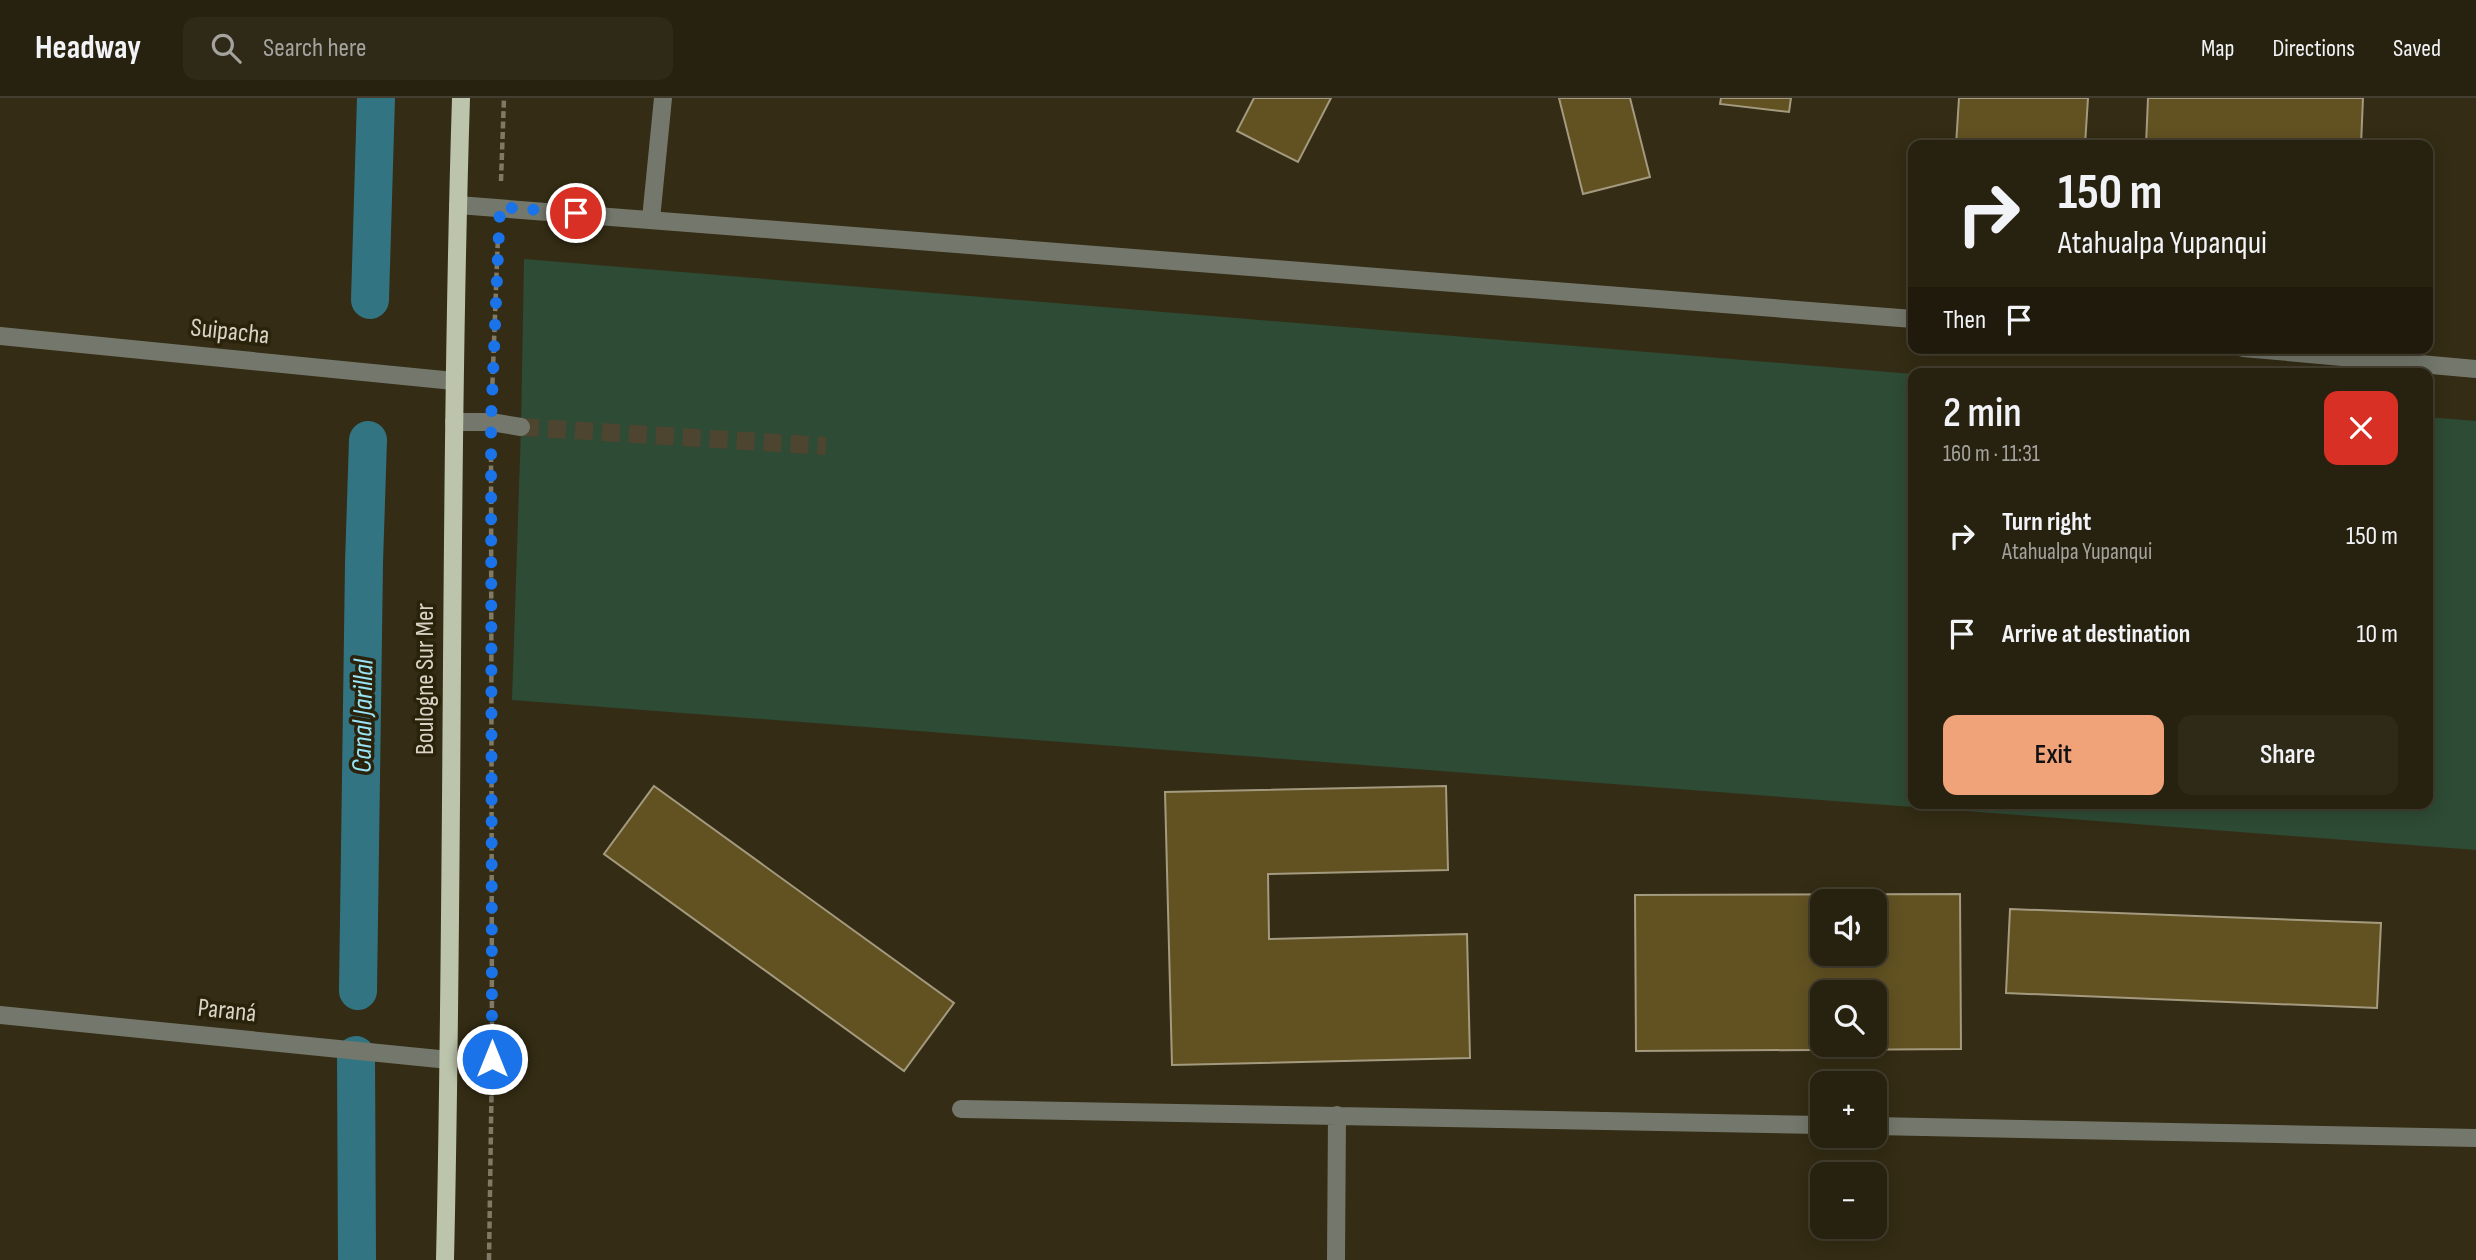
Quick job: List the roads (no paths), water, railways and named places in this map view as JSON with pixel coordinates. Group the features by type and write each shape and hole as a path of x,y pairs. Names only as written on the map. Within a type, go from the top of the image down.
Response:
{"main road":[{"name":"Boulogne Sur Mer","path":"445,1260 454,381 461,98"}],"street":[{"path":"651,219 663,98"},
{"path":"458,205 1908,319"},
{"name":"Suipacha","path":"0,336 454,381"},
{"path":"2310,354 2476,369"},
{"path":"454,422 491,422 521,427"},
{"name":"Paraná","path":"0,1015 449,1060"},
{"path":"961,1109 1810,1125"},
{"path":"1336,1260 1337,1115"},
{"path":"1887,1126 2476,1138"}],"waterway":[{"name":"Canal Jarillal","path":"370,300 376,98"},
{"name":"Canal Jarillal","path":"358,991 368,440"},
{"name":"Canal Jarillal","path":"356,1055 357,1260"}],"tunnel":[{"path":"521,427 826,446"}]}
